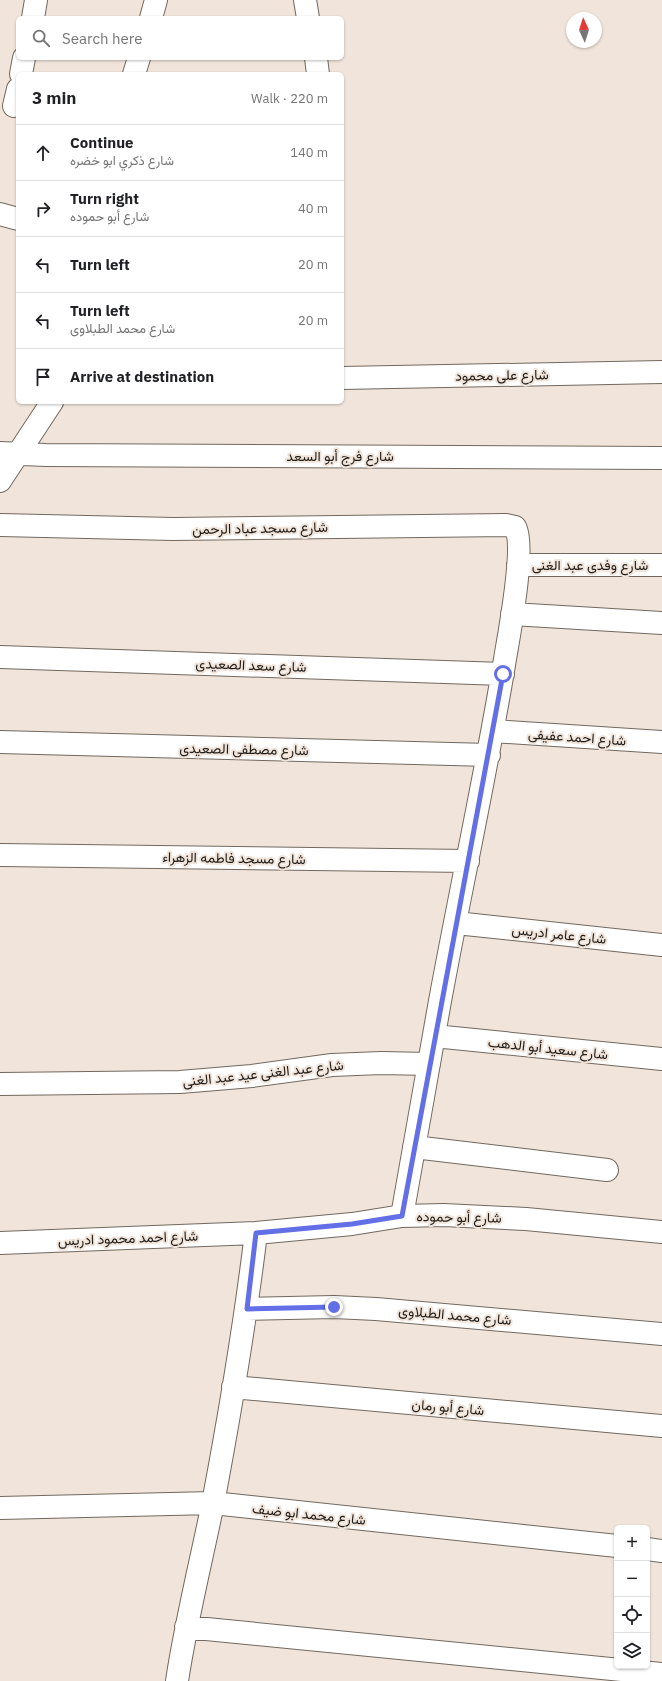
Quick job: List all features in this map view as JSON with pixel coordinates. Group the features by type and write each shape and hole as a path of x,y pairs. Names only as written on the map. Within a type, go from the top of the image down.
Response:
{"street":[{"path":"32,16 36,0"},
{"path":"152,16 156,0"},
{"path":"305,0 308,16"},
{"path":"21,72 24,60"},
{"path":"135,72 138,60"},
{"path":"316,60 318,72"},
{"path":"0,214 16,218"},
{"name":"شارع على محمود","path":"344,378 662,372"},
{"path":"0,481 9,453 50,404"},
{"name":"شارع فرج أبو السعد","path":"9,453 662,458"},
{"name":"شارع مسجد عباد الرحمن","path":"0,525 173,529 506,525 515,527 517,531 518,565"},
{"path":"402,1216 434,1036 489,755 503,674 518,565"},
{"name":"شارع وفدى عبد الغنى","path":"518,565 662,565"},
{"path":"512,614 662,623"},
{"name":"شارع سعد الصعيدى","path":"0,657 503,674"},
{"name":"شارع احمد عفيفى","path":"493,731 662,742"},
{"name":"شارع مصطفى الصعيدى","path":"0,742 489,755"},
{"name":"شارع مسجد فاطمه الزهراء","path":"0,855 468,861"},
{"name":"شارع عامر ادريس","path":"456,923 662,945"},
{"name":"شارع سعيد أبو الدهب","path":"434,1036 662,1059"},
{"name":"شارع عبد الغنى عيد عبد الغنى","path":"0,1084 180,1082 252,1076 332,1065 381,1063 429,1064"},
{"path":"414,1147 608,1170"},
{"name":"شارع أبو حموده","path":"256,1233 352,1224 402,1216 444,1215 485,1216 662,1232"},
{"path":"177,1681 186,1627 213,1504 247,1309 256,1233"},
{"name":"شارع احمد محمود ادريس","path":"0,1242 256,1233"},
{"name":"شارع محمد الطبلاوى","path":"247,1309 326,1307 376,1309 662,1334"},
{"name":"شارع أبو رمان","path":"233,1388 662,1426"},
{"name":"شارع محمد ابو ضيف","path":"0,1508 213,1504 614,1546"},
{"path":"650,1549 662,1551"},
{"path":"186,1627 662,1674"}],"route":[{"path":"334,1307 247,1309 256,1233 302,1230 402,1216 440,1001 489,755 503,674"}]}
